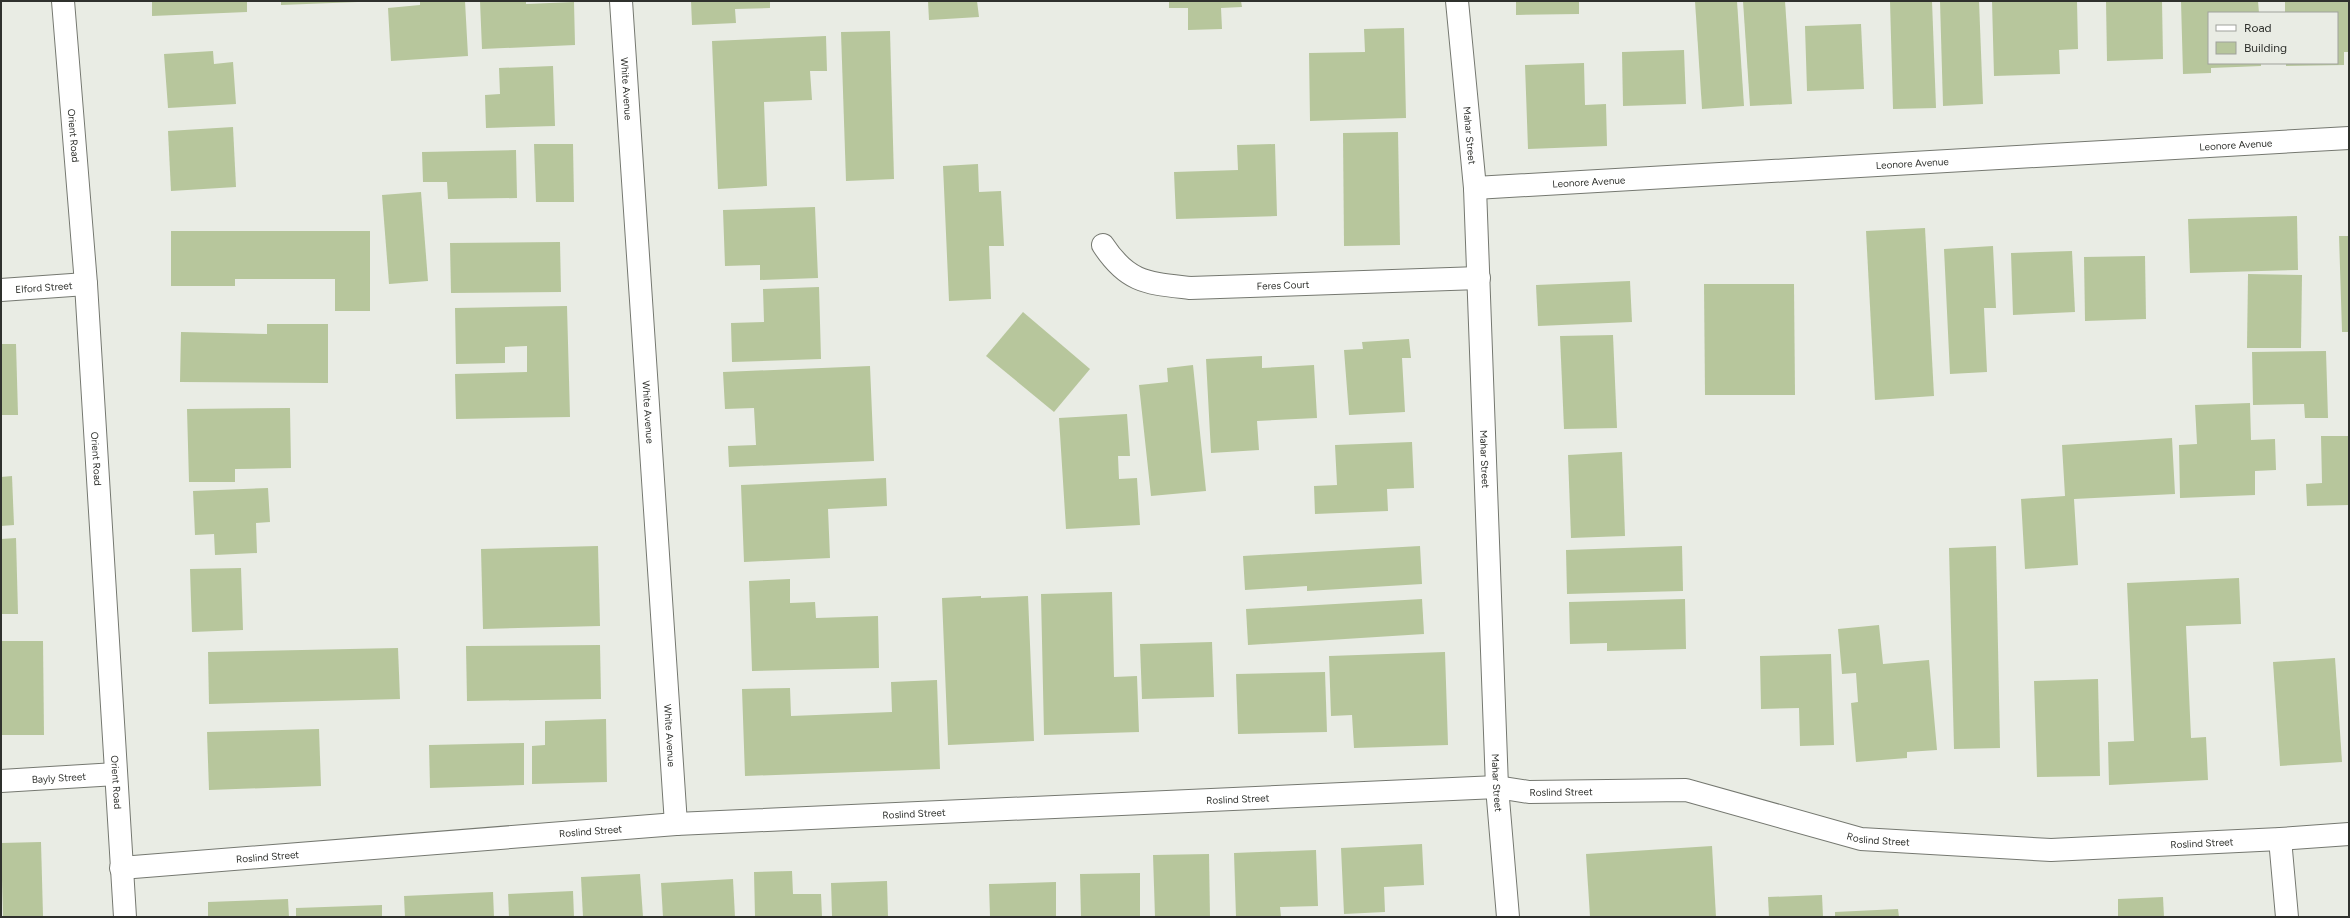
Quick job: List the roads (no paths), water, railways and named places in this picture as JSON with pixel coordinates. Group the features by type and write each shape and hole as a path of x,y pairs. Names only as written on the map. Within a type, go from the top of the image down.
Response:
{"street":[{"name":"Orient Road","path":"63,1 86,284 125,917"},
{"name":"White Avenue","path":"621,1 676,824"},
{"name":"Mahar Street","path":"1457,1 1475,188 1498,787 1508,917"},
{"name":"Leonore Avenue","path":"1475,188 2349,138"},
{"name":"Feres Court","path":"1103,245 1115,263 1131,276 1155,284 1190,288 1479,278"},
{"name":"Elford Street","path":"1,290 86,284"},
{"name":"Bayly Street","path":"1,781 116,774"},
{"name":"Roslind Street","path":"121,868 676,824 1498,787 1530,792 1686,790 1861,839 2051,850 2280,839 2349,834"},
{"path":"2280,839 2287,917"}]}
